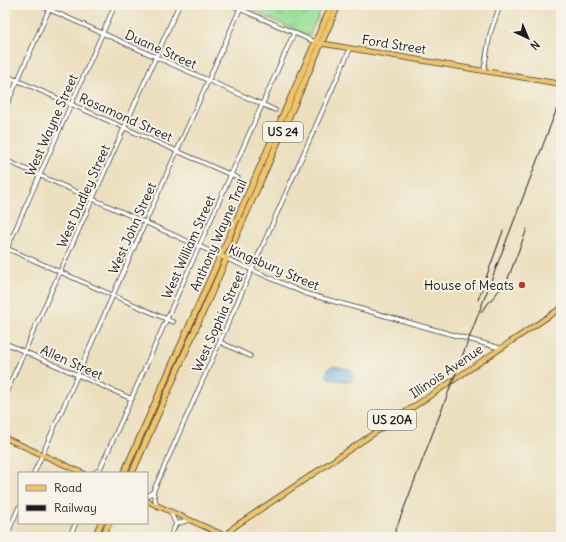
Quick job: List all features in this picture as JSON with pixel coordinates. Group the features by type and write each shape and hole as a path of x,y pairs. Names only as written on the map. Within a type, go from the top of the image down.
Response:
{"highway":[{"name":"Anthony Wayne Trail","path":"132,472 318,43 332,5"},
{"name":"Anthony Wayne Trail","path":"124,472 220,256 318,43 338,5"},
{"path":"95,537 101,524"},
{"path":"102,537 108,524"}],"main road":[{"name":"Ford Street","path":"318,43 561,84"},
{"name":"Illinois Avenue","path":"227,537 234,527 561,308"},
{"path":"5,438 81,472"},
{"path":"148,502 227,537"}],"street":[{"name":"Duane Street","path":"38,5 276,110"},
{"path":"5,109 51,5"},
{"name":"West Wayne Street","path":"5,253 115,5"},
{"name":"West Dudley Street","path":"5,395 179,5"},
{"name":"Ford Street","path":"230,5 318,43"},
{"path":"484,70 490,34 500,5"},
{"name":"West John Street","path":"34,472 240,9"},
{"name":"West William Street","path":"100,471 294,33"},
{"name":"West Sophia Street","path":"153,492 350,49"},
{"name":"Rosamond Street","path":"5,75 238,178"},
{"name":"Kingsbury Street","path":"5,160 304,293 500,348"},
{"path":"6,248 173,322"},
{"path":"220,342 250,356"},
{"name":"Allen Street","path":"5,343 132,399"},
{"path":"148,495 153,492 157,506"},
{"path":"12,537 6,535 18,509"},
{"path":"170,511 176,524"},
{"path":"170,537 176,524 189,520"},
{"path":"69,537 76,524"}],"green space":[{"path":"240,5 323,5 310,35 304,34"}],"water":[{"path":"332,366 350,369 353,372 353,380 349,382 329,379 327,376 328,369"}],"railway":[{"path":"393,537 561,98"},
{"path":"481,312 507,281 527,229"},
{"path":"478,300 503,231"}],"place":[{"name":"House of Meats","path":"522,285"}]}
